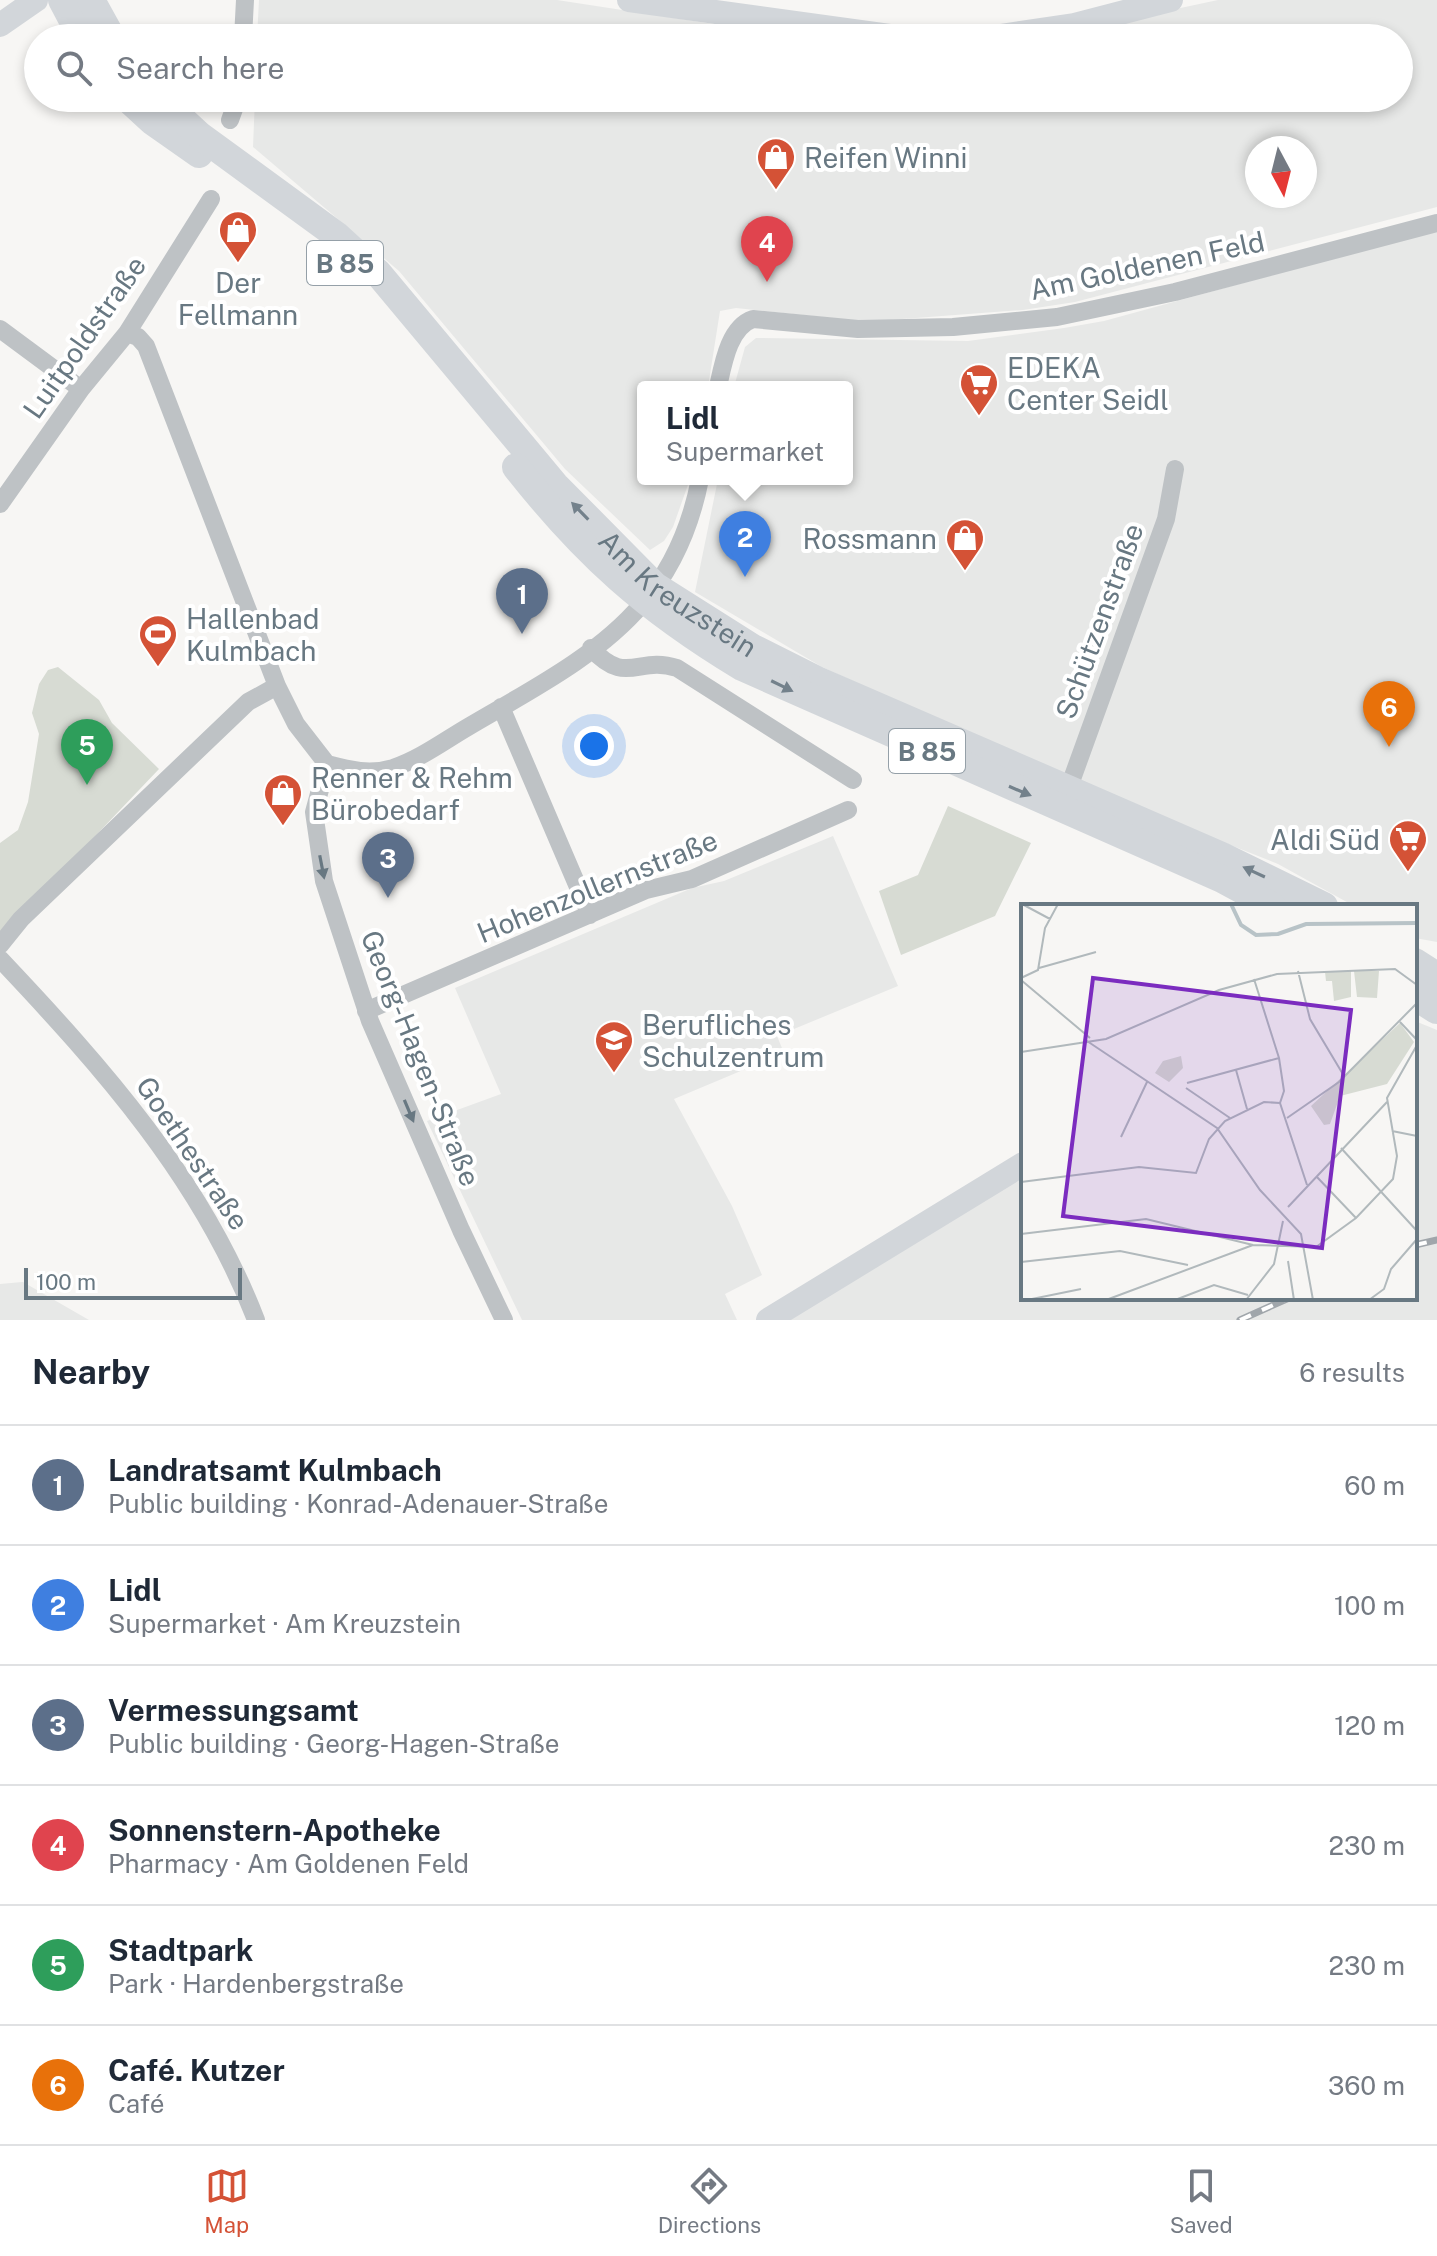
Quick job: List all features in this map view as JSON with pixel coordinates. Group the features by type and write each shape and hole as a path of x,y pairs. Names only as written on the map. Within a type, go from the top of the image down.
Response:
{"highway":[{"path":"1424,976 1437,1008"}],"main road":[{"path":"62,0 75,24"},
{"path":"91,0 104,24"},
{"name":"Am Kreuzstein","path":"142,112 328,246 365,281 401,321 558,521 649,594 697,640 798,694 1222,879 1268,904"},
{"name":"Am Kreuzstein","path":"174,112 199,135 336,235 378,273 649,594 817,680 1222,856 1320,904"}],"street":[{"path":"0,25 36,0"},
{"path":"244,24 245,0"},
{"path":"629,0 803,24"},
{"path":"1078,24 1171,0"},
{"path":"230,120 233,112"},
{"name":"Luitpoldstraße","path":"0,504 81,389 127,333 211,199"},
{"name":"Am Goldenen Feld","path":"720,381 735,333 741,323 753,319 858,329 953,327 1057,317 1190,288 1437,223"},
{"path":"0,329 81,389"},
{"path":"127,333 138,337 146,346 277,686 296,724 327,764 370,772 393,768 501,707 618,631 675,556 692,518 699,485"},
{"name":"Schützenstraße","path":"1068,790 1166,519 1175,469"},
{"path":"591,648 605,664 619,669 656,662 677,668 853,780"},
{"path":"0,945 21,919 248,702 277,686"},
{"path":"501,707 590,915"},
{"name":"Georg-Hagen-Straße","path":"327,764 314,812 324,881 366,1011 461,1230 504,1320"},
{"name":"Hohenzollernstraße","path":"366,1011 646,890 692,879 848,810"},
{"name":"Goethestraße","path":"0,959 144,1120 222,1244 256,1320"},
{"path":"768,1320 1021,1165"}],"shaded area":[{"path":"259,0 557,0 713,24 258,24"},
{"path":"1218,0 1437,0 1437,207 1075,302 1023,310 889,320 852,320 736,308 720,311 709,381 637,381 637,485 688,485 673,527 664,541 650,550 565,469 399,271 253,147 254,112 1413,112 1413,24 1106,24"},
{"path":"1437,230 1437,942 1417,938 1417,904 1350,904 1278,864 1099,793 822,667 695,592 717,485 853,485 853,381 736,381 745,347 756,338 968,341 1104,321"},
{"path":"58,667 99,700 112,723 159,769 0,936 0,843 18,830 28,802 39,734 32,713 39,684 48,670"},
{"path":"948,806 1031,843 995,916 901,955 879,891 918,875"},
{"name":"Berufliches Schulzentrum","path":"833,836 898,986 777,1036 784,1053 674,1099 732,1206 762,1275 725,1294 737,1320 522,1320 427,1121 501,1094 455,988 692,888 724,881"},
{"path":"1417,1022 1437,1030 1437,1320 790,1320 1021,1173 1021,1300 1417,1300"},
{"path":"22,1282 89,1320 0,1320 0,1284"}],"railway":[{"path":"1417,1245 1437,1240"},
{"path":"1240,1320 1285,1300"}],"place":[{"name":"Reifen Winni","path":"776,191"},
{"name":"Der Fellmann","path":"238,264"},
{"name":"Sonnenstern-Apotheke","path":"767,282"},
{"name":"EDEKA Center Seidl","path":"979,417"},
{"name":"Rossmann","path":"965,572"},
{"name":"Lidl","path":"745,577"},
{"name":"Landratsamt Kulmbach","path":"522,634"},
{"name":"Hallenbad Kulmbach","path":"158,668"},
{"name":"Café. Kutzer","path":"1389,747"},
{"name":"Stadtpark","path":"87,785"},
{"name":"Renner & Rehm Bürobedarf","path":"283,827"},
{"name":"Aldi Süd","path":"1408,873"},
{"name":"Vermessungsamt","path":"388,898"},
{"name":"Berufliches Schulzentrum","path":"614,1074"}]}
